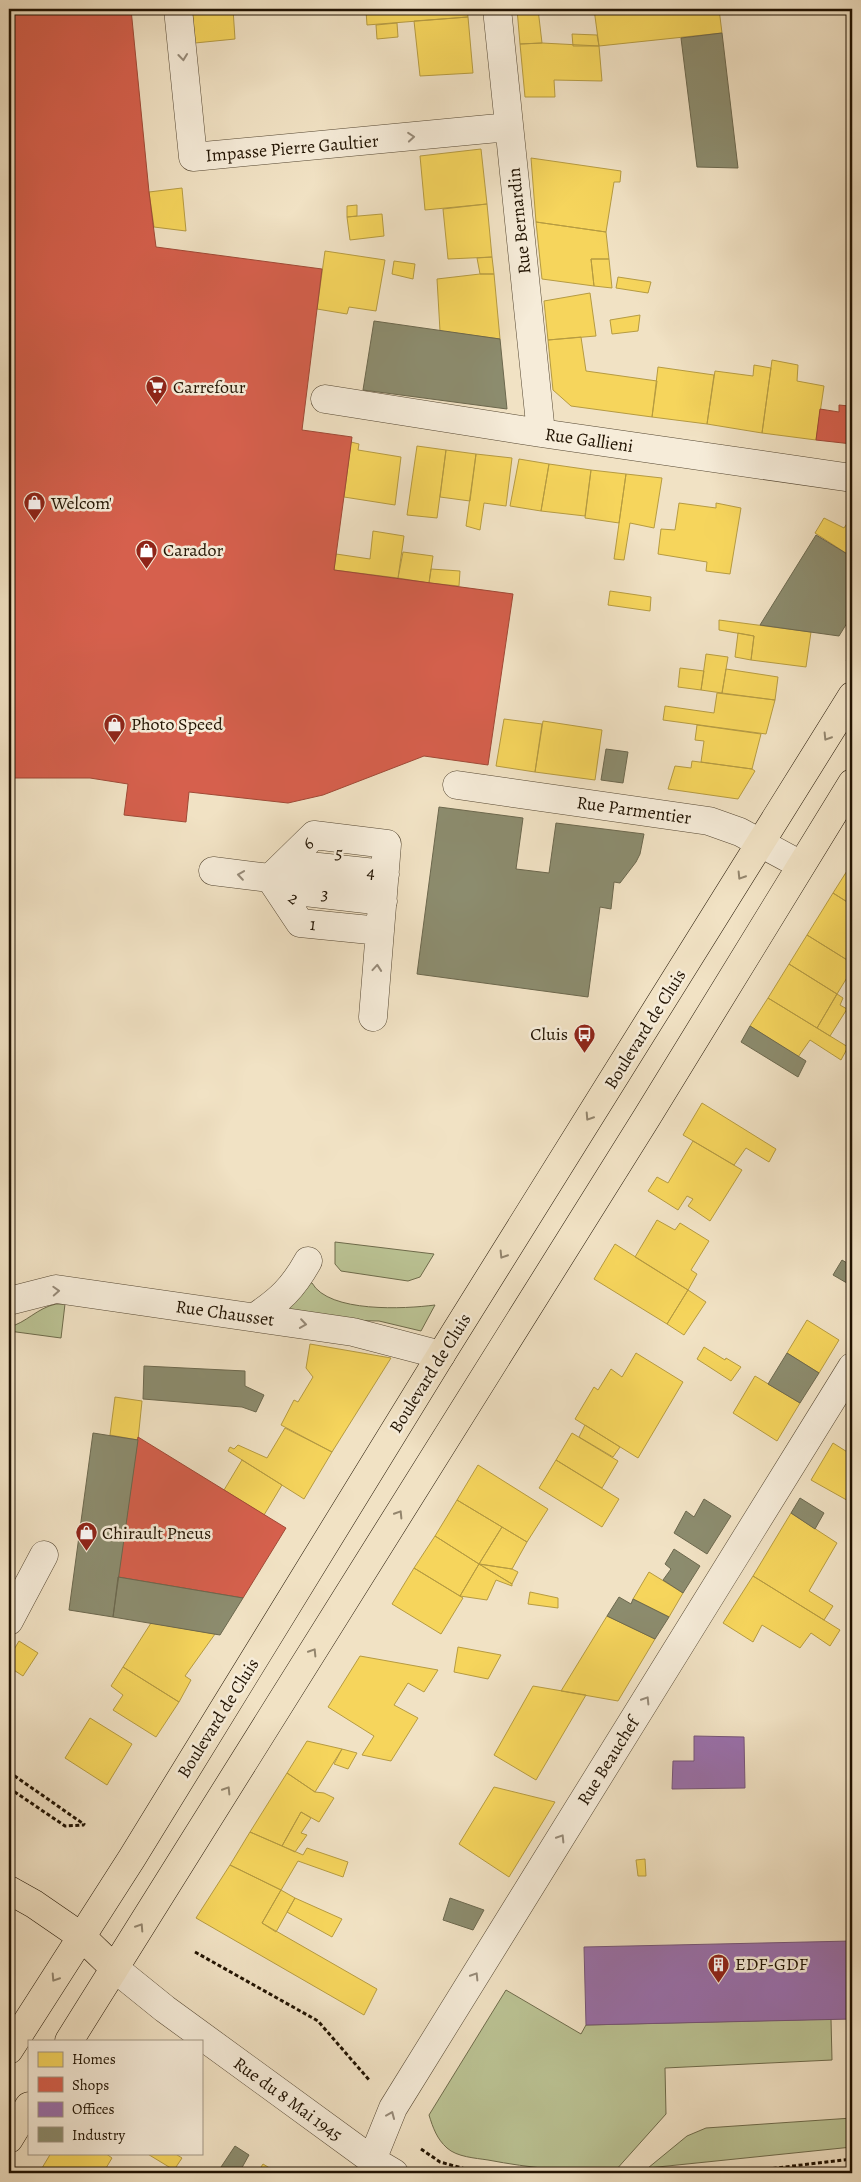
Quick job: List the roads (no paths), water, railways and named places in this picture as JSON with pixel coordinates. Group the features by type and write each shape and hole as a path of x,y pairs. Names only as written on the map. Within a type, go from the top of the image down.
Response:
{"main road":[{"name":"Boulevard de Cluis","path":"9,2050 142,1841 441,1355 852,696"},
{"path":"69,2040 113,1967 169,1883 521,1319 852,783"},
{"path":"9,1890 34,1904 82,1937 113,1967"},
{"path":"9,2139 28,2108"}],"street":[{"name":"Impasse Pierre Gaultier","path":"178,9 193,157 509,127"},
{"name":"Rue Bernardin","path":"497,9 541,433"},
{"name":"Rue Gallieni","path":"325,399 541,433 852,478"},
{"name":"Rue Parmentier","path":"457,785 709,820 740,832 801,865"},
{"name":"4","path":"270,878 309,866 386,859 382,916"},
{"path":"213,870 270,878"},
{"name":"1","path":"270,878 300,923 382,916"},
{"path":"372,1017 382,916"},
{"path":"255,1317 279,1300 289,1290 308,1261"},
{"name":"Rue Chausset","path":"9,1301 56,1289 353,1332 441,1355"},
{"name":"Rue Beauchef","path":"381,2169 393,2108 852,1367"},
{"path":"9,1621 44,1555"},
{"name":"Rue du 8 Mai 1945","path":"113,1967 165,2009 381,2169"}],"place":[{"name":"Carrefour","path":"157,406"},
{"name":"Welcom'","path":"35,522"},
{"name":"Carador","path":"147,569"},
{"name":"Photo Speed","path":"115,743"},
{"name":"Cluis","path":"584,1053"},
{"name":"Chirault Pneus","path":"86,1552"},
{"name":"EDF-GDF","path":"719,1983"}]}
